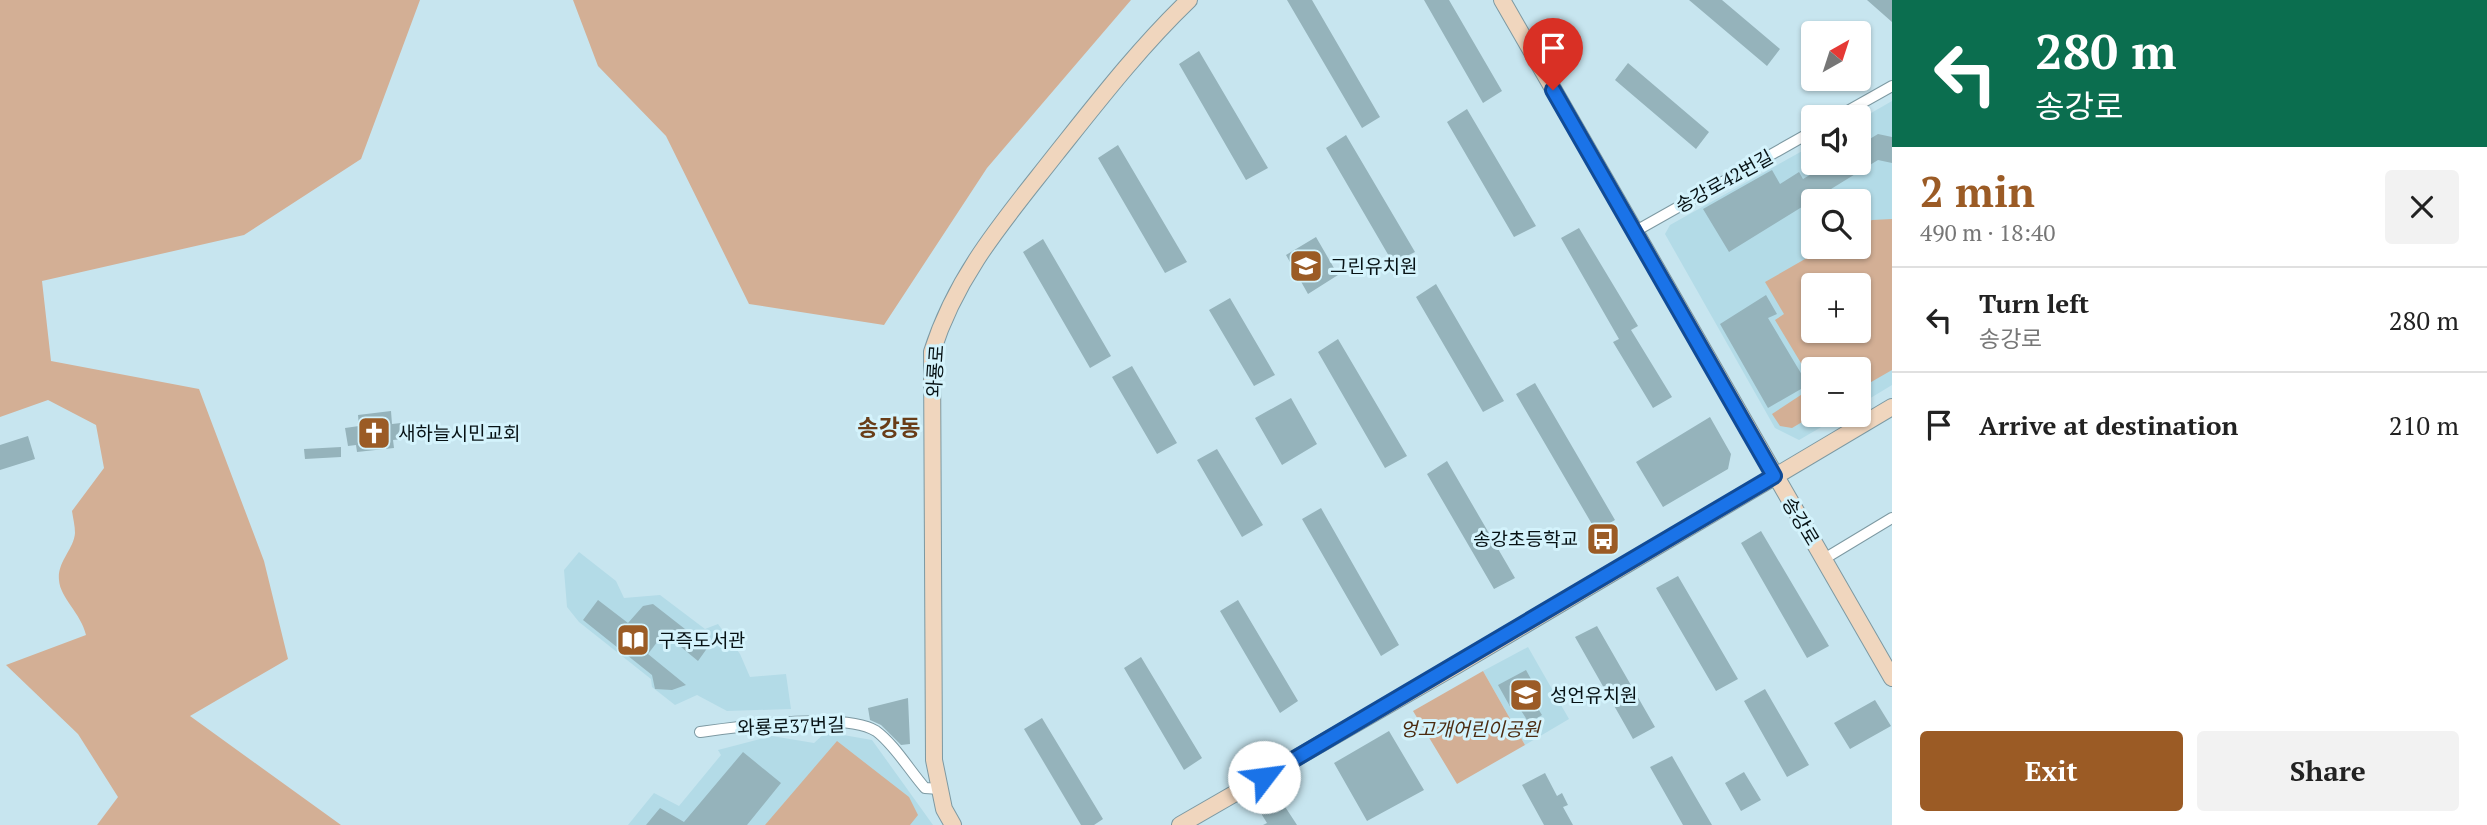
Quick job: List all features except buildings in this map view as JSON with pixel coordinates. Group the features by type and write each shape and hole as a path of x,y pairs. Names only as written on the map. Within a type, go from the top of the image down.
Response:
{"main road":[{"name":"와룡로","path":"953,825 944,809 934,760 932,352 944,315 974,259 1149,38 1189,0"},
{"name":"송강로","path":"1502,0 1892,678"},
{"path":"1180,825 1454,667 1892,407"}],"street":[{"path":"1858,105 1892,86"},
{"name":"송강로42번길","path":"1634,232 1801,138"},
{"path":"1824,559 1892,518"},
{"name":"와룡로37번길","path":"700,733 812,722 857,724 875,731 925,788 940,789"}],"shaded area":[{"path":"1892,101 1892,385 1871,398 1871,357 1801,357 1801,427 1821,427 1799,440 1775,428 1665,234 1670,225 1801,152 1801,175 1871,175 1871,113"},
{"path":"579,552 616,581 624,598 660,595 705,629 718,624 740,654 750,677 786,674 791,709 727,711 697,695 675,705 652,687 651,679 579,622 567,607 564,570"},
{"name":"성언유치원","path":"1528,647 1569,719 1525,745 1483,671"},
{"path":"826,732 872,740 933,825 628,825 654,793 679,806 721,755 718,750 772,736 814,743"}],"green space":[{"path":"0,0 420,0 361,159 244,235 42,281 51,361 199,389 264,561 288,659 190,716 341,825 97,825 118,797 78,734 6,665 86,635 60,587 59,573 74,539 72,511 104,468 96,425 48,400 0,417"},
{"path":"573,0 1131,0 987,168 884,325 749,304 666,136 598,66"},
{"path":"1892,219 1892,370 1871,382 1871,357 1801,357 1801,363 1775,320 1784,314 1765,282 1805,259 1871,259 1871,221"},
{"path":"1801,395 1801,423 1792,428 1780,426 1772,414"},
{"name":"엉고개어린이공원","path":"1483,671 1525,745 1457,784 1413,711"},
{"path":"837,741 909,797 918,815 910,825 765,825"}],"place":[{"name":"그린유치원","path":"1306,266"},
{"name":"새하늘시민교회","path":"374,433"},
{"name":"송강초등학교","path":"1603,539"},
{"name":"구즉도서관","path":"633,640"},
{"name":"성언유치원","path":"1526,695"}],"district":[{"name":"송강동","path":"889,428"}],"route":[{"path":"1264,777 1774,476 1553,90"}]}
